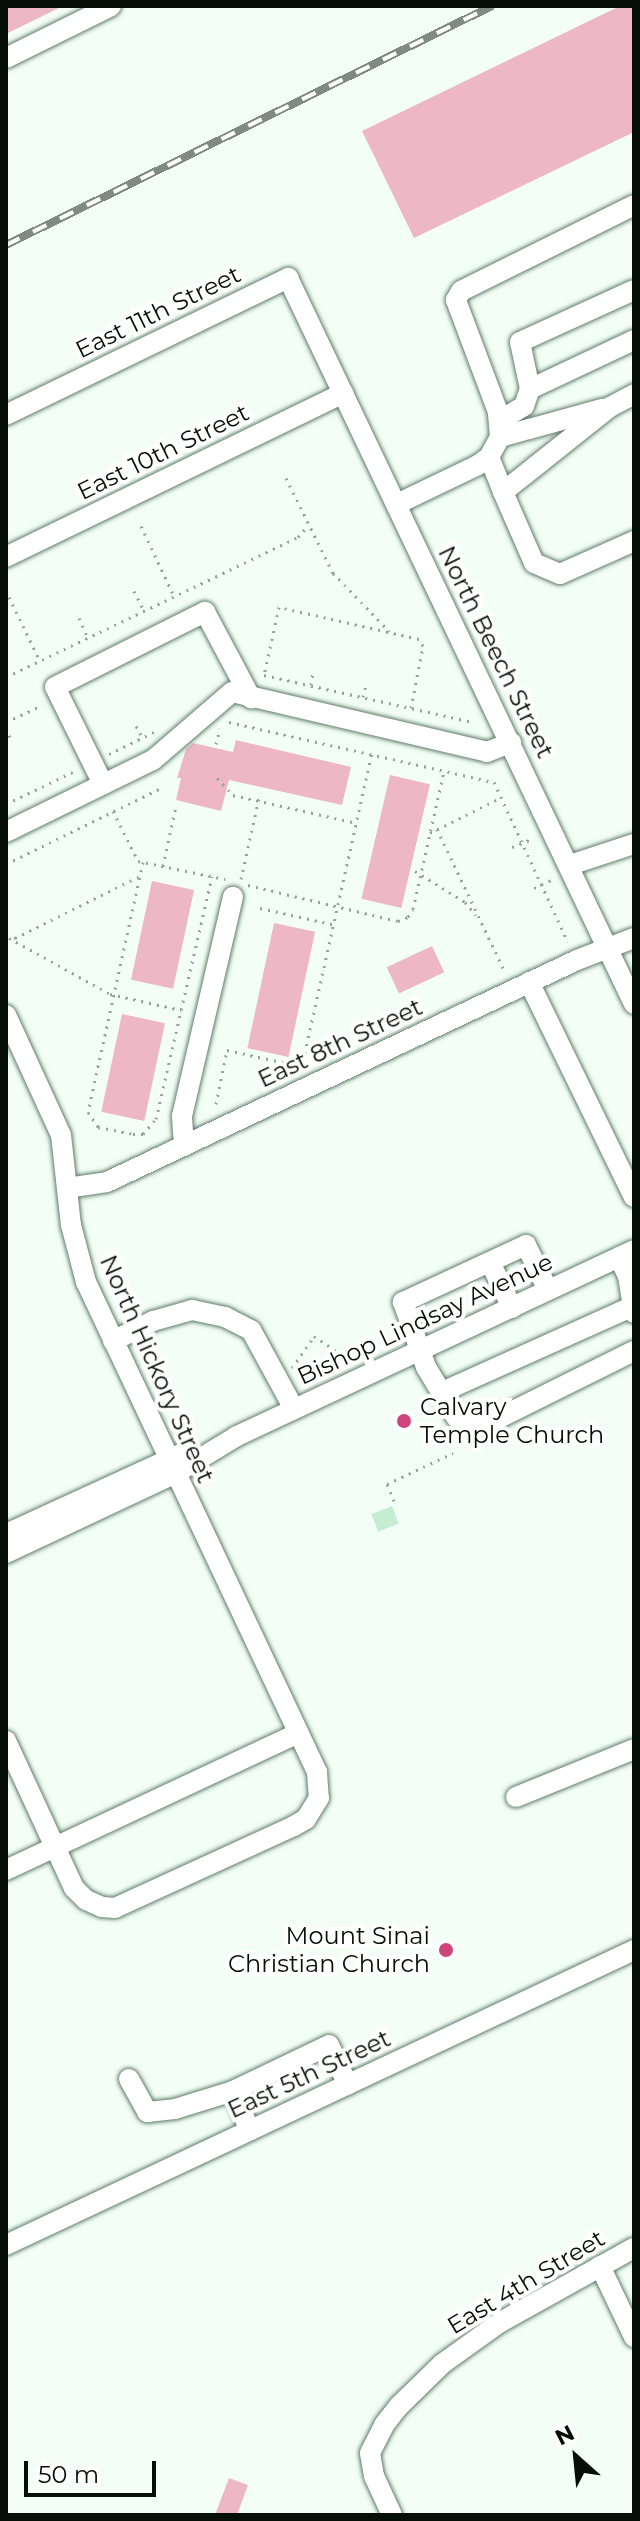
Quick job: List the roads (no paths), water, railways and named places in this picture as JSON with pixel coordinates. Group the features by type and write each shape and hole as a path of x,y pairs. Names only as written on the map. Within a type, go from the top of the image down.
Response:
{"street":[{"path":"6,58 111,6"},
{"path":"499,429 456,300 461,291 633,208"},
{"name":"East 11th Street","path":"6,415 288,278 309,323"},
{"path":"397,504 489,457 499,429 524,406 530,389 520,342 634,290"},
{"name":"North Beech Street","path":"309,323 511,743 563,871 607,946 634,1004"},
{"path":"530,389 634,340"},
{"name":"East 10th Street","path":"6,557 343,393"},
{"path":"503,492 610,407 634,394"},
{"path":"499,429 610,407"},
{"path":"489,457 534,563 560,574 634,541"},
{"path":"103,784 55,687 205,612 251,698"},
{"path":"6,832 153,760 232,692 487,752 511,743"},
{"path":"563,871 634,844"},
{"path":"184,1146 182,1116 237,890"},
{"name":"East 8th Street","path":"67,1188 107,1182 529,982 607,946 634,938"},
{"path":"529,982 634,1197"},
{"name":"North Hickory Street","path":"6,1015 61,1135 75,1249 113,1341 299,1733 320,1784 315,1808 294,1826 115,1908 95,1905 80,1895 6,1741"},
{"path":"548,1290 526,1245 403,1302 420,1350 456,1417 476,1424 495,1420 634,1351"},
{"path":"442,1392 633,1309 627,1254"},
{"name":"Bishop Lindsay Avenue","path":"6,1534 172,1466 627,1254"},
{"path":"490,1262 512,1308"},
{"path":"113,1341 153,1321 192,1310 225,1317 251,1330 294,1409"},
{"name":"Bishop Lindsay Avenue","path":"6,1553 172,1466"},
{"path":"6,1870 299,1733"},
{"path":"516,1797 634,1749"},
{"name":"East 5th Street","path":"6,2245 634,1950"},
{"path":"129,2079 147,2112 175,2109 233,2091 329,2045 348,2085"},
{"path":"233,2091 250,2131"},
{"name":"East 4th Street","path":"392,2515 374,2476 370,2453 384,2425 442,2364 499,2323 634,2248"},
{"path":"600,2266 634,2337"}],"railway":[{"path":"6,245 492,6"}],"place":[{"name":"Calvary Temple Church","path":"404,1421"},
{"name":"Mount Sinai Christian Church","path":"446,1950"}]}
